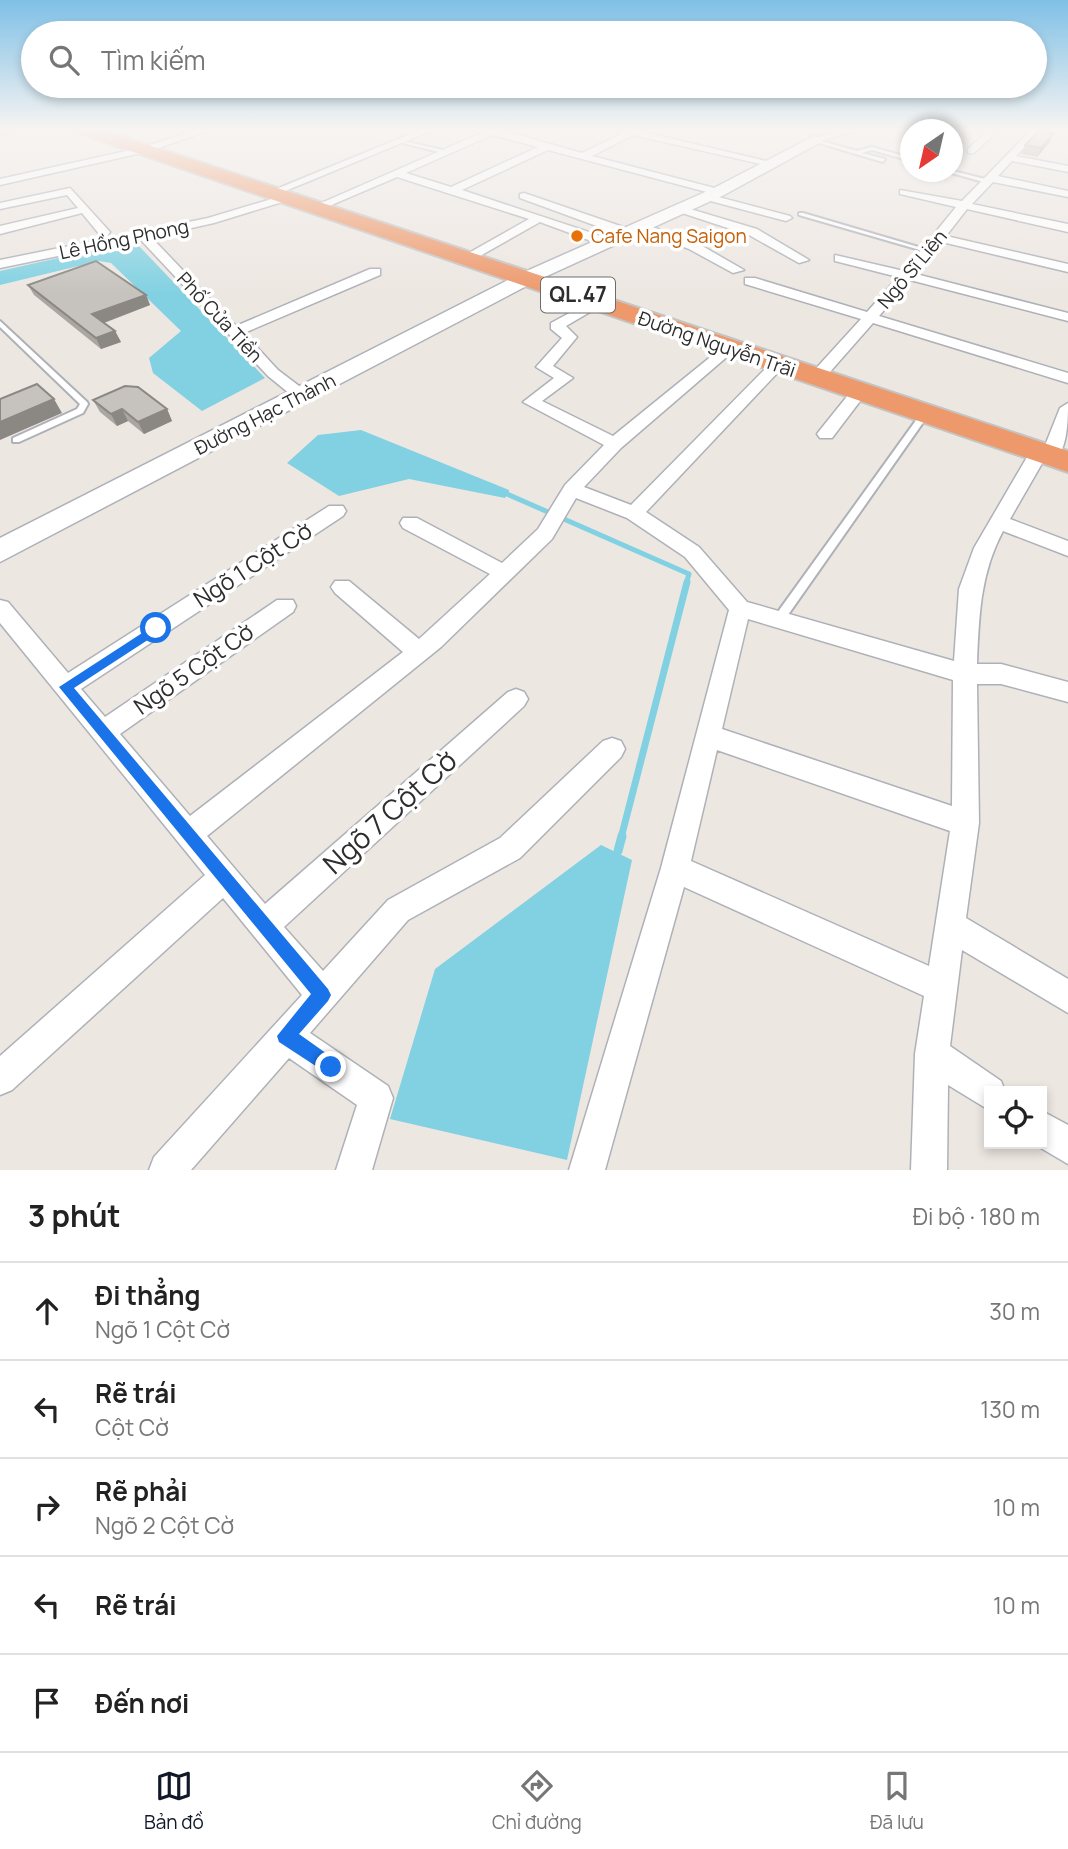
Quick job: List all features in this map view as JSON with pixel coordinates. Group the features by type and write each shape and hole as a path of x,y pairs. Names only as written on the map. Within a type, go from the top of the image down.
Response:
{"highway":[{"name":"Đường Nguyễn Trãi","path":"253,185 1052,457"}],"street":[{"name":"Lê Hồng Phong","path":"0,264 210,221 302,185"},
{"path":"318,206 369,185"},
{"path":"435,185 606,242"},
{"path":"453,190 465,185"},
{"path":"681,185 786,218"},
{"name":"Đường Hạc Thành","path":"0,551 529,277 730,185"},
{"name":"Ngô Sĩ Liên","path":"816,378 984,185"},
{"path":"1015,185 1068,194"},
{"path":"0,206 65,191 74,193 104,232"},
{"path":"904,192 1068,228"},
{"path":"524,196 694,246 737,270"},
{"path":"0,230 86,209"},
{"path":"680,209 753,232 803,260"},
{"path":"471,257 539,218"},
{"name":"Phố Cửa Tiền","path":"143,235 274,373 300,395"},
{"path":"940,237 1068,268"},
{"path":"839,258 1068,317"},
{"path":"234,332 375,272"},
{"path":"750,282 1068,378"},
{"path":"597,302 556,326 569,337 544,367 565,378 531,402 615,444"},
{"path":"188,834 419,652 545,534 572,489 615,444 729,349"},
{"path":"634,513 777,365"},
{"path":"826,433 859,392"},
{"path":"929,1170 932,1054 965,823 965,674 970,589 984,548 999,522 1052,457 1068,408"},
{"path":"572,489 634,513 692,552 740,608 965,674 1001,674 1068,692"},
{"name":"Ngõ 1 Cột Cờ","path":"65,687 336,511"},
{"path":"999,522 1068,549"},
{"path":"410,523 504,573"},
{"path":"342,587 419,652"},
{"name":"Ngõ 5 Cột Cờ","path":"103,732 285,606"},
{"path":"0,608 322,995"},
{"path":"587,1170 675,868 740,608"},
{"name":"Ngõ 7 Cột Cờ","path":"264,925 516,699"},
{"path":"708,735 965,823"},
{"path":"167,1170 398,910 510,848 612,749"},
{"path":"675,868 940,987"},
{"path":"0,1078 224,877"},
{"path":"949,925 1068,997"},
{"path":"286,1036 376,1098 354,1170"},
{"path":"932,1054 984,1090"},
{"path":"1047,1131 1068,1146"}],"lane":[{"path":"801,214 929,251"},
{"path":"0,323 84,404 80,411 16,440"},
{"path":"779,619 925,414"}],"water":[{"path":"116,245 138,245 265,378 202,411 153,373 149,358 181,331 111,263 99,261 0,285 0,271"},
{"path":"361,430 509,491 505,498 409,479 339,496 287,463 318,435"},
{"path":"601,845 632,860 567,1160 390,1119 435,969"}],"building":[{"path":"96,261 146,295 92,314 115,331 96,338 28,285"},
{"path":"37,384 54,399 0,422 0,399"},
{"path":"125,386 138,387 167,409 138,422 122,409 111,414 93,400"}],"waterway":[{"path":"507,494 689,574 686,584"},
{"path":"621,838 687,582"},
{"path":"618,851 622,836"}],"place":[{"name":"Cafe Nang Saigon","path":"577,236"}],"route":[{"path":"156,628 65,687 322,995 286,1036 331,1067"}]}
